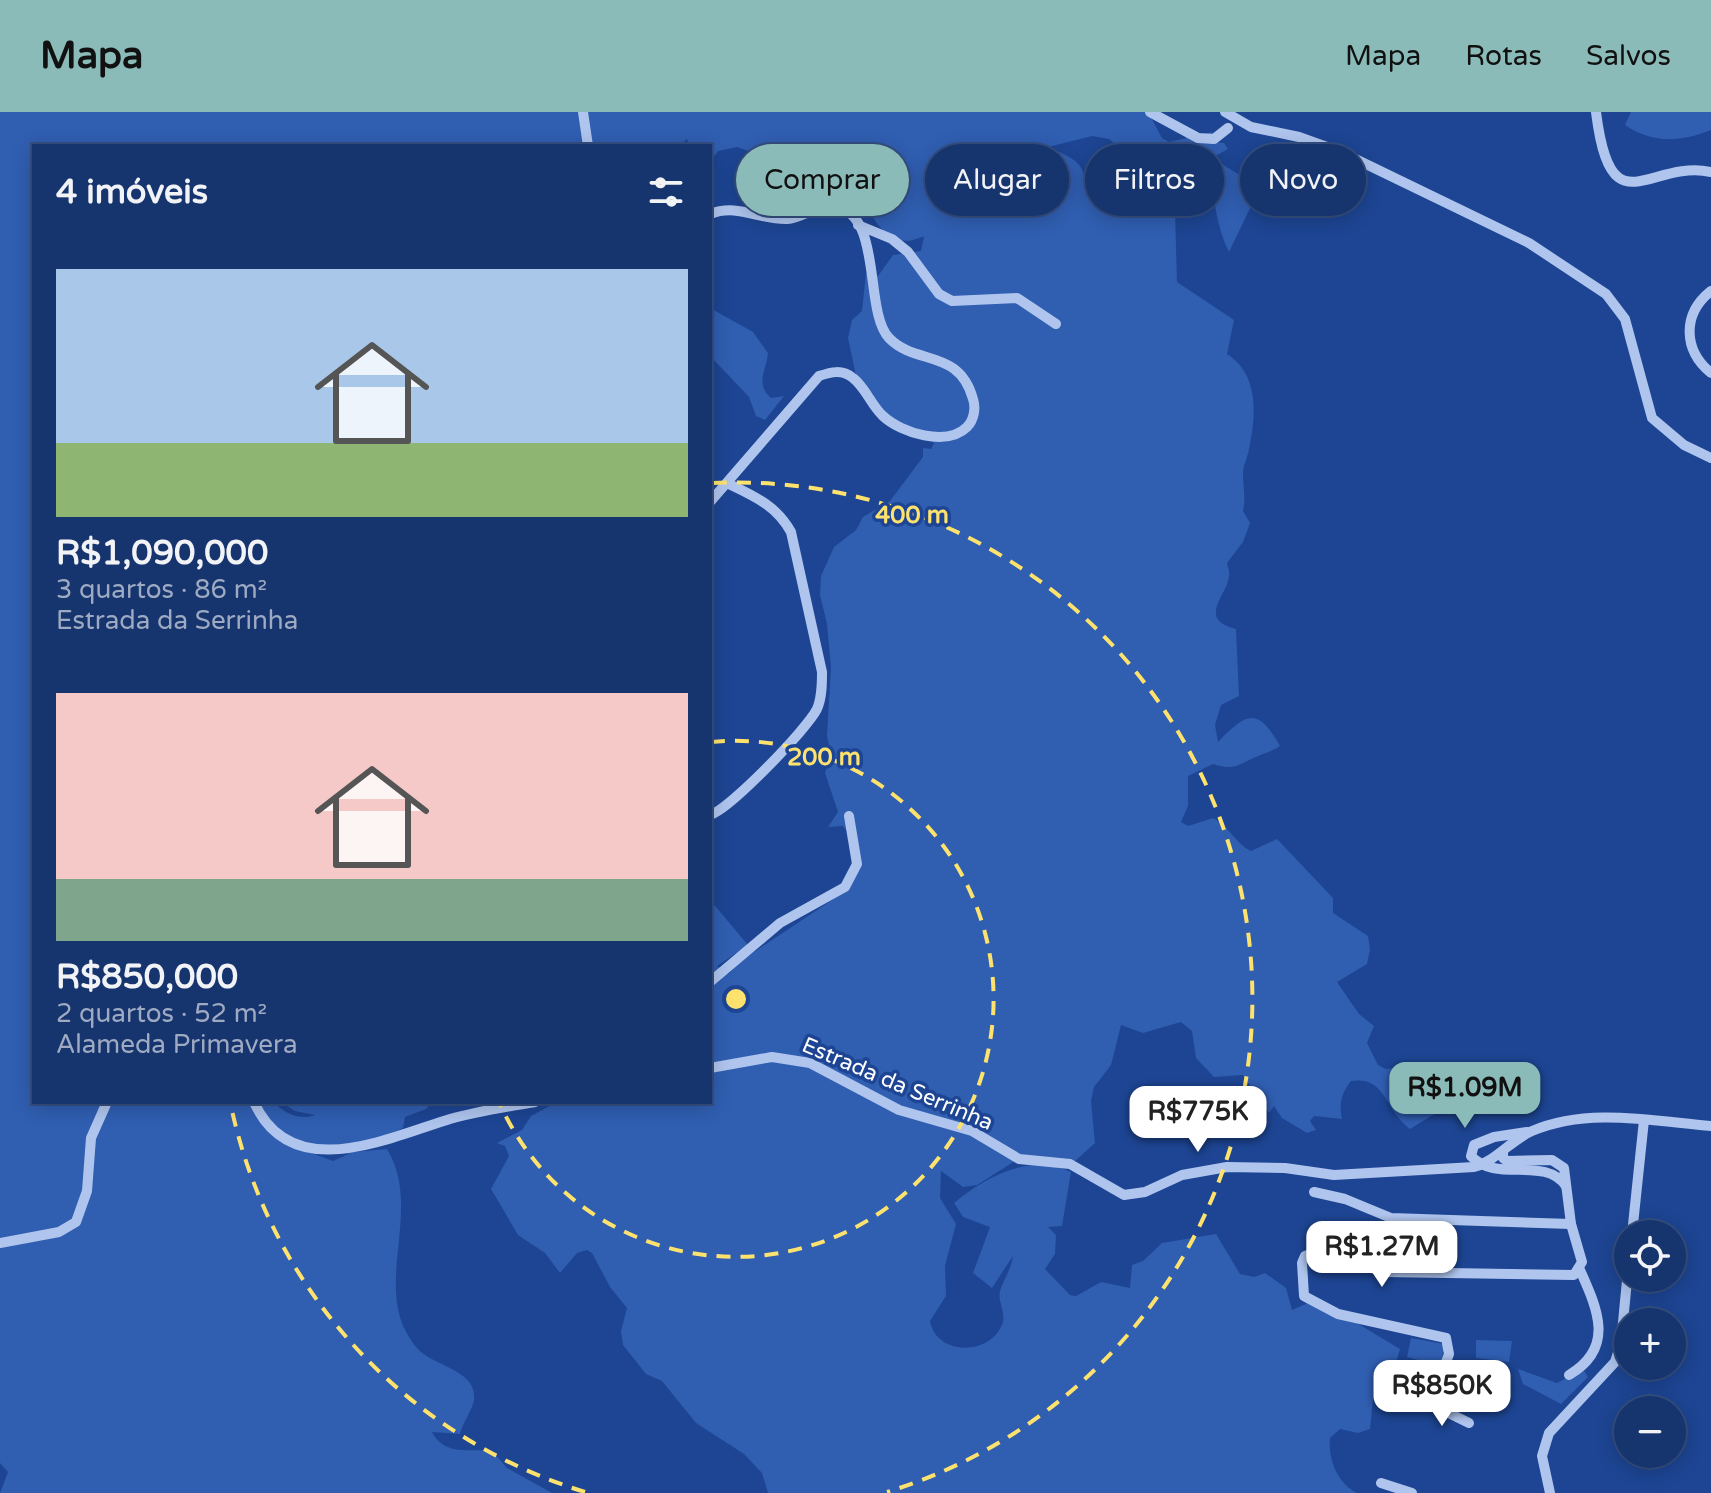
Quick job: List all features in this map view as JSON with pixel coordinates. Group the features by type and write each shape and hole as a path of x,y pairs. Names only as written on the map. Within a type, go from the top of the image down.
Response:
{"street":[{"path":"583,112 588,144"},
{"path":"1150,112 1198,138 1214,139 1228,128"},
{"path":"1225,112 1251,127 1299,137 1341,152 1529,243 1606,294 1625,319 1652,418 1684,445 1711,458"},
{"path":"1596,112 1606,161 1625,180 1637,183 1688,171 1711,172"},
{"path":"712,213 728,209 786,219 836,206 858,225 892,239 908,252 939,294 966,301 1017,298 1056,324"},
{"path":"712,500 819,376 843,372 854,378 880,414 893,424 913,432 935,437 953,435 967,428 973,417 975,402 954,367 941,358 901,347 882,329 876,314 868,247 858,225"},
{"path":"1711,291 1694,310 1688,339 1693,353 1711,373"},
{"path":"712,814 730,804 803,728 817,709 822,690 822,672 791,532 781,514 767,503 727,483"},
{"path":"712,980 780,923 845,887 857,864 849,816"},
{"name":"Estrada da Serrinha","path":"712,1068 772,1057 810,1063 899,1110 972,1131 1019,1159 1070,1164 1124,1195 1145,1192 1182,1175 1227,1167 1274,1167 1334,1175 1483,1164 1529,1132 1586,1119 1711,1126"},
{"path":"0,1243 59,1232 76,1222 87,1191 91,1138 106,1104"},
{"path":"255,1104 262,1118 285,1140 300,1146 331,1150 368,1145 512,1104"},
{"path":"1633,1220 1644,1120"},
{"path":"1529,1132 1494,1137 1474,1145 1471,1156 1483,1164 1504,1170 1550,1171 1557,1174 1567,1187"},
{"path":"1503,1151 1503,1158 1507,1161 1552,1160 1564,1168 1571,1224 1582,1262 1580,1270 1597,1307 1598,1341 1596,1354 1588,1364 1569,1375"},
{"path":"1314,1192 1345,1199 1391,1218 1571,1224"},
{"path":"1431,1403 1449,1354 1446,1338 1338,1314 1304,1296 1302,1263 1305,1256 1316,1252 1385,1272 1568,1278 1580,1270"},
{"path":"1550,1493 1542,1456 1549,1433 1615,1362 1621,1343 1626,1292"},
{"path":"1406,1392 1469,1423"},
{"path":"1381,1483 1412,1493"}],"shaded area":[{"path":"0,112 1148,112 1162,138 1169,142 1212,132 1213,142 1224,143 1228,149 1224,151 1224,144 1115,144 1109,139 1092,136 1060,144 925,144 925,216 1069,216 1069,157 1080,166 1085,178 1085,216 1175,216 1177,282 1234,320 1227,354 1245,372 1253,395 1252,435 1243,474 1243,511 1250,523 1243,542 1227,563 1229,577 1216,613 1224,625 1236,629 1239,696 1221,705 1215,725 1218,742 1237,724 1252,718 1265,725 1280,746 1235,766 1213,764 1188,776 1188,806 1181,822 1188,826 1213,818 1251,851 1277,839 1333,898 1333,913 1368,936 1370,950 1367,964 1337,982 1359,1014 1374,1026 1367,1043 1378,1065 1386,1069 1427,1064 1451,1104 1410,1129 1372,1084 1351,1081 1342,1099 1342,1119 1314,1116 1310,1121 1316,1130 1307,1133 1282,1118 1274,1106 1269,1113 1243,1075 1214,1077 1196,1058 1192,1031 1181,1022 1143,1033 1121,1025 1111,1065 1094,1087 1091,1101 1095,1143 1074,1162 1015,1161 977,1185 963,1187 941,1171 940,1198 956,1224 945,1266 946,1296 930,1321 934,1332 942,1340 962,1348 985,1343 1003,1322 1000,1291 1013,1256 992,1288 973,1273 990,1227 963,1217 954,1203 995,1176 1025,1166 1056,1167 1071,1172 1062,1226 1048,1227 1056,1235 1055,1254 1045,1269 1070,1295 1076,1296 1101,1282 1130,1288 1132,1265 1143,1261 1162,1243 1216,1234 1240,1274 1254,1277 1265,1273 1286,1288 1292,1310 1317,1299 1400,1349 1391,1380 1373,1400 1370,1429 1358,1433 1340,1429 1330,1438 1335,1470 1344,1483 1357,1493 768,1493 762,1473 744,1454 696,1423 662,1381 646,1374 623,1345 621,1331 627,1308 610,1287 592,1253 587,1250 577,1253 560,1273 545,1253 518,1235 491,1189 509,1156 505,1146 497,1143 522,1130 531,1116 553,1104 712,1104 712,902 748,945 717,966 728,974 745,958 844,892 854,862 850,835 843,826 828,827 838,812 825,773 831,754 827,736 831,667 827,624 820,595 821,576 834,547 856,530 863,517 890,501 923,457 923,448 931,449 934,443 908,427 879,419 873,394 856,376 848,338 852,320 862,311 866,273 878,276 893,255 921,251 924,237 904,241 896,239 882,229 873,216 909,216 909,144 736,144 736,147 718,151 712,159 712,144 688,144 687,139 682,144 32,144 32,1104 276,1104 287,1113 303,1117 315,1115 295,1111 284,1104 430,1104 426,1109 405,1117 403,1128 377,1138 292,1146 333,1161 353,1152 387,1149 396,1170 400,1192 396,1281 402,1323 418,1349 462,1375 473,1390 473,1404 460,1434 432,1432 437,1440 451,1448 492,1451 507,1468 552,1493 0,1493 8,1472 0,1463"},
{"path":"1631,112 1711,112 1711,130 1678,139 1656,138 1625,125"},
{"path":"1224,165 1240,174 1240,216 1246,216 1229,252 1218,216 1224,216"},
{"path":"712,309 753,332 768,353 762,382 766,393 771,398 784,396 765,420 756,416 749,397 713,359"},
{"path":"1411,1338 1444,1344 1441,1366 1407,1357"},
{"path":"1476,1340 1512,1341 1509,1362 1476,1358"},
{"path":"1518,1369 1557,1383 1583,1369 1588,1377 1561,1404 1523,1384"}]}
